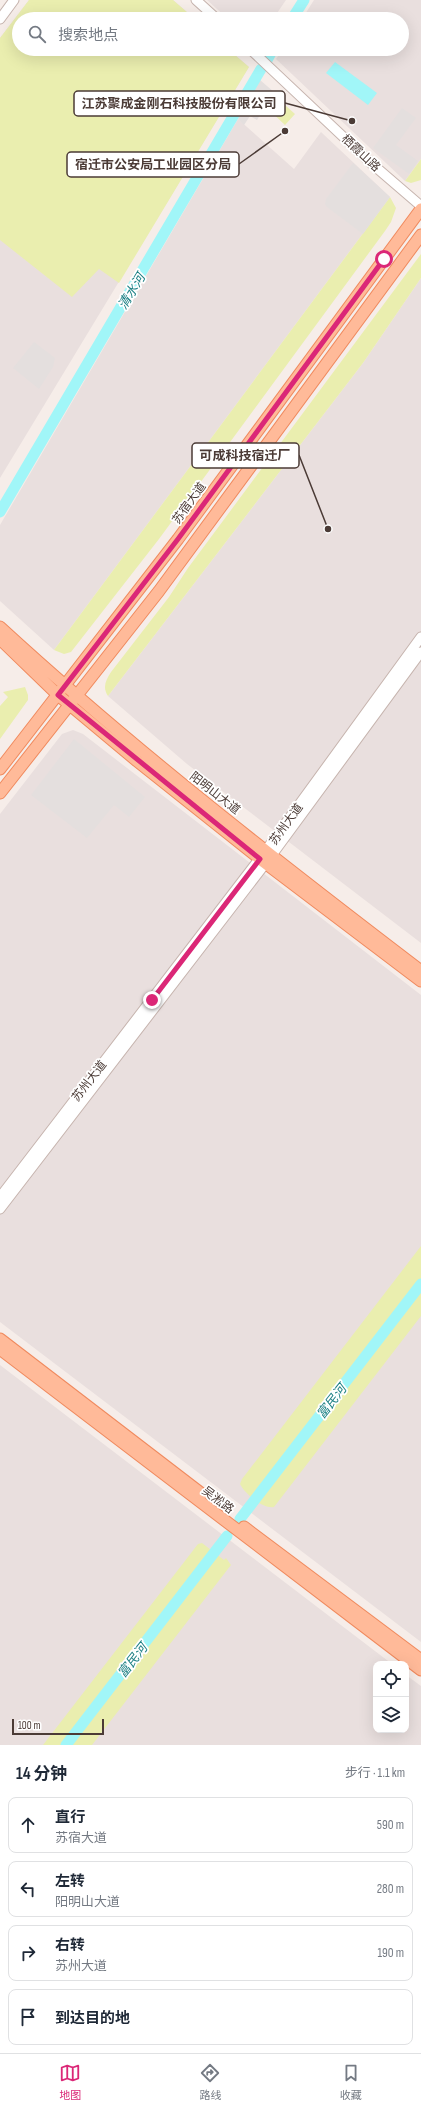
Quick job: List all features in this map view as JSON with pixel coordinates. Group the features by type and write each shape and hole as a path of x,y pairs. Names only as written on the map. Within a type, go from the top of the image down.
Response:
{"main road":[{"name":"苏宿大道","path":"0,769 178,539 421,207"},
{"path":"0,793 164,585 421,235"},
{"name":"阳明山大道","path":"0,627 61,690"},
{"name":"阳明山大道","path":"0,639 73,701 131,743 266,857 421,981"},
{"name":"阳明山大道","path":"266,857 421,971"},
{"name":"吴淞路","path":"0,1339 421,1660"},
{"name":"吴淞路","path":"0,1349 421,1670"}],"street":[{"path":"0,19 14,0"},
{"path":"196,0 209,12"},
{"name":"栖霞山路","path":"257,56 371,163 421,207"},
{"name":"苏州大道","path":"0,1197 266,857 421,637"},
{"name":"苏州大道","path":"0,1209 421,652"}],"shaded area":[{"path":"29,0 173,0 187,12 20,12"},
{"path":"207,0 286,0 278,12 220,12"},
{"path":"314,0 421,0 421,159 405,181 276,59 278,56 409,56 409,12 306,12"},
{"path":"12,22 12,56 236,56 249,67 0,478 0,38"},
{"path":"260,80 274,92 257,120 250,116 244,125 238,119"},
{"path":"402,108 416,118 396,145 418,161 409,174 373,148"},
{"path":"238,119 294,169 321,132 390,197 54,650 0,601 0,525"},
{"path":"353,163 390,197 363,234 325,204 326,199"},
{"path":"421,278 421,943 187,764 108,696 363,363"},
{"path":"34,342 55,358 53,367 39,389 13,368"},
{"path":"73,730 83,734 421,995 421,1642 0,1322 0,814 62,734"},
{"path":"74,739 145,797 129,817 114,805 87,838 31,795"},
{"path":"0,1365 388,1661 373,1661 373,1733 409,1733 409,1677 421,1686 421,1745 0,1745"}],"green space":[{"path":"29,0 173,0 187,12 20,12"},
{"path":"12,22 12,56 236,56 249,67 119,283 99,269 72,297 0,240 0,38"},
{"path":"276,97 295,114 285,125 266,107"},
{"path":"421,159 421,180 411,183 405,181"},
{"path":"390,197 396,208 391,222 385,231 159,539 71,652 64,654 54,650"},
{"path":"421,254 421,278 363,363 108,696 105,687 106,681 111,672 169,597 188,568"},
{"path":"25,687 28,700 0,739 0,706 8,697 3,692"},
{"path":"421,1246 421,1316 274,1507 265,1506 255,1500 242,1488 240,1484 242,1479"},
{"path":"202,1543 224,1560 226,1558 231,1565 92,1745 43,1745 198,1544"}],"water":[{"path":"335,62 377,93 368,105 326,73"}],"waterway":[{"name":"清水河","path":"296,12 304,0"},
{"name":"清水河","path":"267,60 269,56"},
{"name":"清水河","path":"0,512 261,69"},
{"name":"富民河","path":"240,1519 421,1284"},
{"name":"富民河","path":"66,1745 227,1536"}],"place":[{"name":"江苏聚成金刚石科技股份有限公司","path":"352,121"},
{"name":"宿迁市公安局工业园区分局","path":"285,131"},
{"name":"可成科技宿迁厂","path":"328,529"}],"route":[{"path":"152,1000 260,859 137,761 58,695 178,539 384,259"}]}
